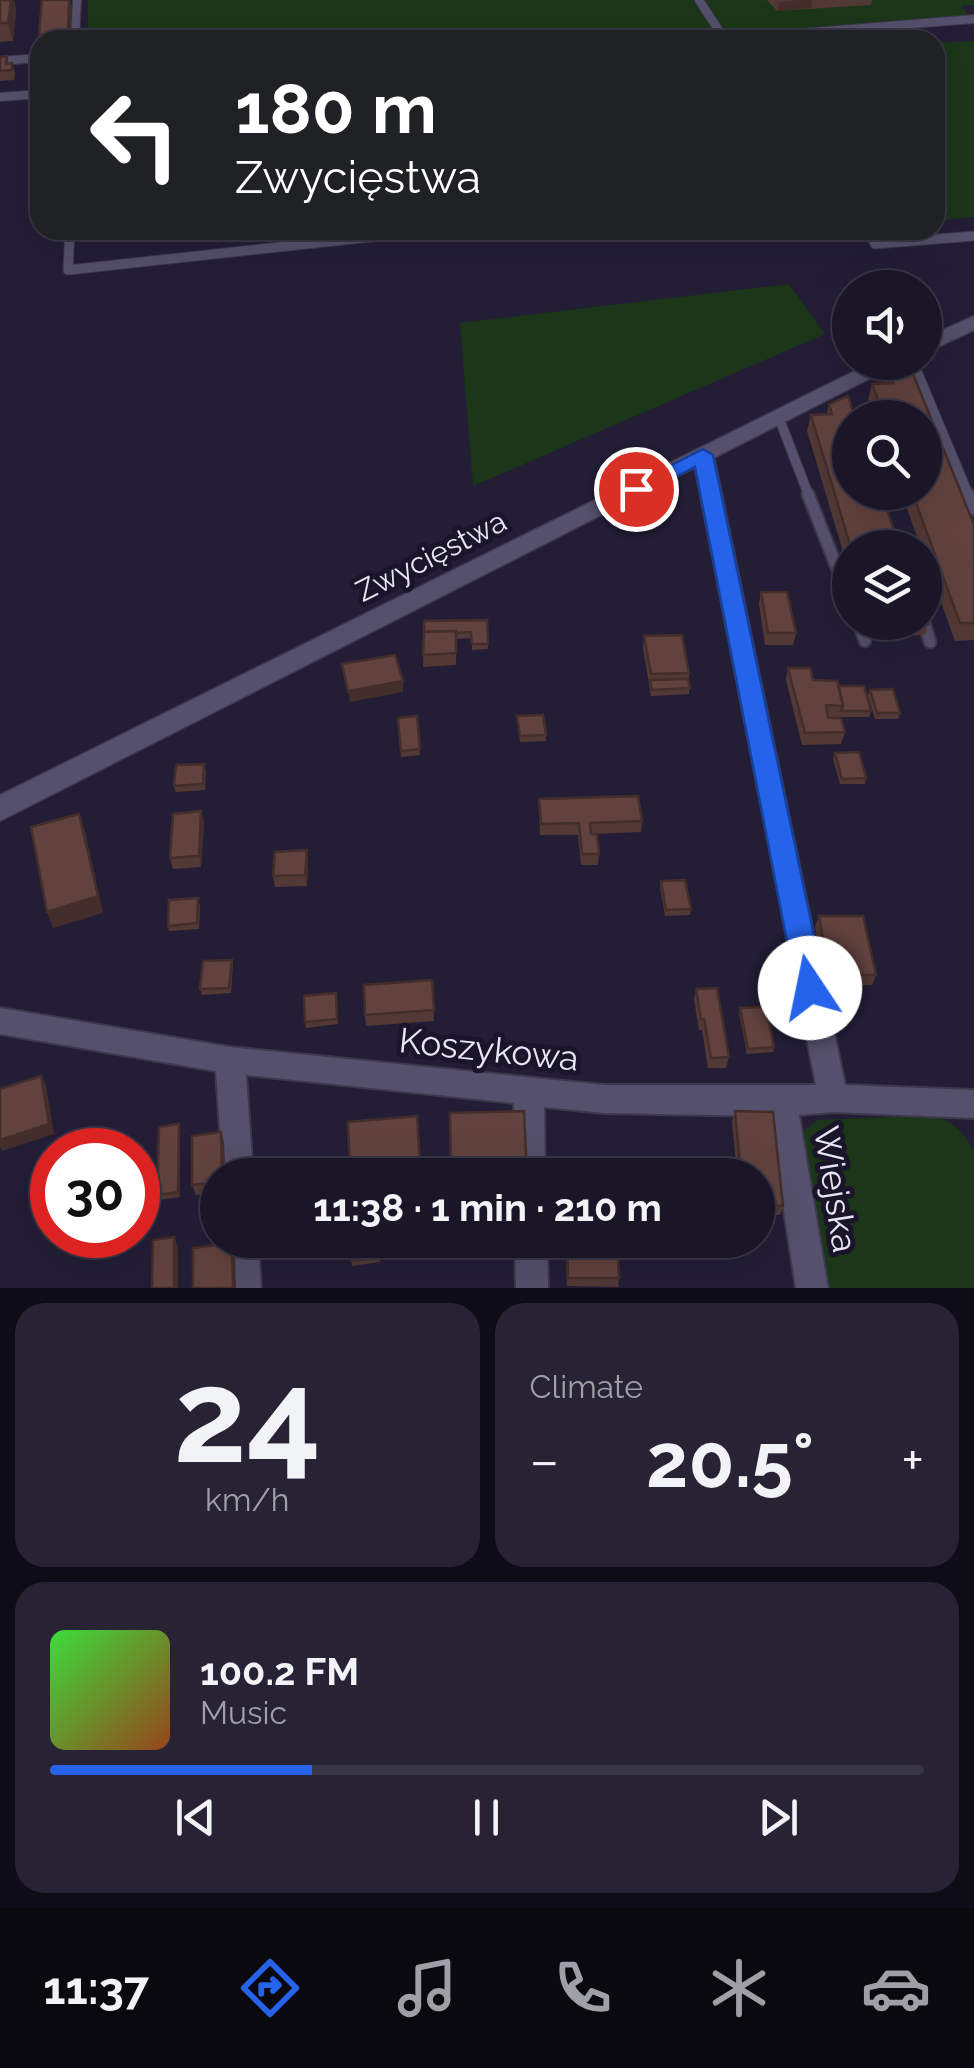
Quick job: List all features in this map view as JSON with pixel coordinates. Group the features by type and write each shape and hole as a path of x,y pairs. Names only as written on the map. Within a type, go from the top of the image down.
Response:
{"street":[{"path":"942,338 974,322"},
{"name":"Zwycięstwa","path":"0,809 703,455 846,392 864,380"},
{"path":"703,455 833,1098"},
{"name":"Koszykowa","path":"0,1021 230,1060 604,1099 782,1102 833,1098 974,1104"},
{"path":"230,1060 237,1158"},
{"path":"529,1090 530,1158"},
{"name":"Wiejska","path":"782,1102 812,1288"},
{"path":"244,1258 246,1288"},
{"path":"531,1258 532,1288"}],"lane":[{"path":"76,30 77,0"},
{"path":"699,0 718,30"},
{"path":"844,30 974,19"},
{"path":"0,61 30,59"},
{"path":"0,97 30,95"},
{"path":"945,238 974,236"},
{"path":"70,240 68,270 343,240"},
{"path":"872,240 874,244 924,240"},
{"path":"920,380 974,509"},
{"path":"780,418 832,554"}],"green space":[{"path":"88,0 974,0 974,5 961,6 969,15 783,30 88,30"},
{"path":"974,41 974,217 945,220 945,42"},
{"path":"789,284 825,334 473,486 460,323"},
{"path":"933,1115 958,1129 974,1153 974,1288 821,1288 801,1145 805,1130 818,1120"}],"building":[{"path":"0,0 11,0 8,23 0,23"},
{"path":"42,0 69,0 68,30 39,30"},
{"path":"7,56 6,64 12,63 12,70 0,71 0,57"},
{"path":"892,380 915,380 924,400 878,400 872,384 893,383"},
{"path":"832,414 832,485 811,415"},
{"path":"942,446 974,525 974,623 960,623 942,574 942,530 926,530 919,510 942,510"},
{"path":"840,510 887,510 894,530 846,530"},
{"path":"761,592 787,592 796,633 768,633"},
{"path":"487,620 488,644 472,644 471,632 424,632 424,621"},
{"path":"456,631 456,653 423,655 424,632"},
{"path":"682,635 689,673 651,674 644,636"},
{"path":"395,655 403,681 348,691 342,664"},
{"path":"788,668 810,668 813,680 837,681 843,706 826,705 828,718 841,718 845,732 805,733"},
{"path":"688,679 690,688 652,690 650,680"},
{"path":"839,686 864,686 871,711 841,711"},
{"path":"893,689 900,713 877,713 870,690"},
{"path":"543,715 546,735 520,736 517,716"},
{"path":"417,716 420,749 401,751 398,718"},
{"path":"859,752 866,778 842,779 835,753"},
{"path":"204,764 203,784 174,786 176,765"},
{"path":"638,796 642,821 590,823 591,834 597,834 599,854 582,854 579,823 541,824 539,799"},
{"path":"201,811 199,856 170,858 173,814"},
{"path":"79,814 98,896 47,912 31,827"},
{"path":"307,850 305,875 273,876 275,852"},
{"path":"685,880 691,909 666,910 661,881"},
{"path":"198,898 197,923 168,926 169,900"},
{"path":"819,916 863,916 876,975 829,975"},
{"path":"232,960 229,988 200,989 203,961"},
{"path":"432,980 434,1010 365,1015 364,985"},
{"path":"717,988 729,1057 711,1058 696,989"},
{"path":"336,993 337,1019 305,1022 304,996"},
{"path":"766,1007 774,1047 748,1049 740,1008"},
{"path":"41,1076 49,1124 0,1140 0,1089"},
{"path":"524,1111 526,1158 451,1158 450,1113"},
{"path":"735,1111 773,1112 783,1206 775,1206 775,1158 739,1158"},
{"path":"417,1116 420,1158 350,1158 348,1122"},
{"path":"179,1124 178,1192 160,1195 159,1127"},
{"path":"221,1132 222,1158 200,1158 200,1184 192,1185 192,1136"},
{"path":"174,1237 174,1288 152,1288 153,1258 160,1258 160,1239"},
{"path":"200,1247 200,1258 232,1258 233,1288 193,1288 193,1248"},
{"path":"567,1258 618,1258 619,1278 568,1278"}],"route":[{"path":"636,489 703,455 810,988"}]}
